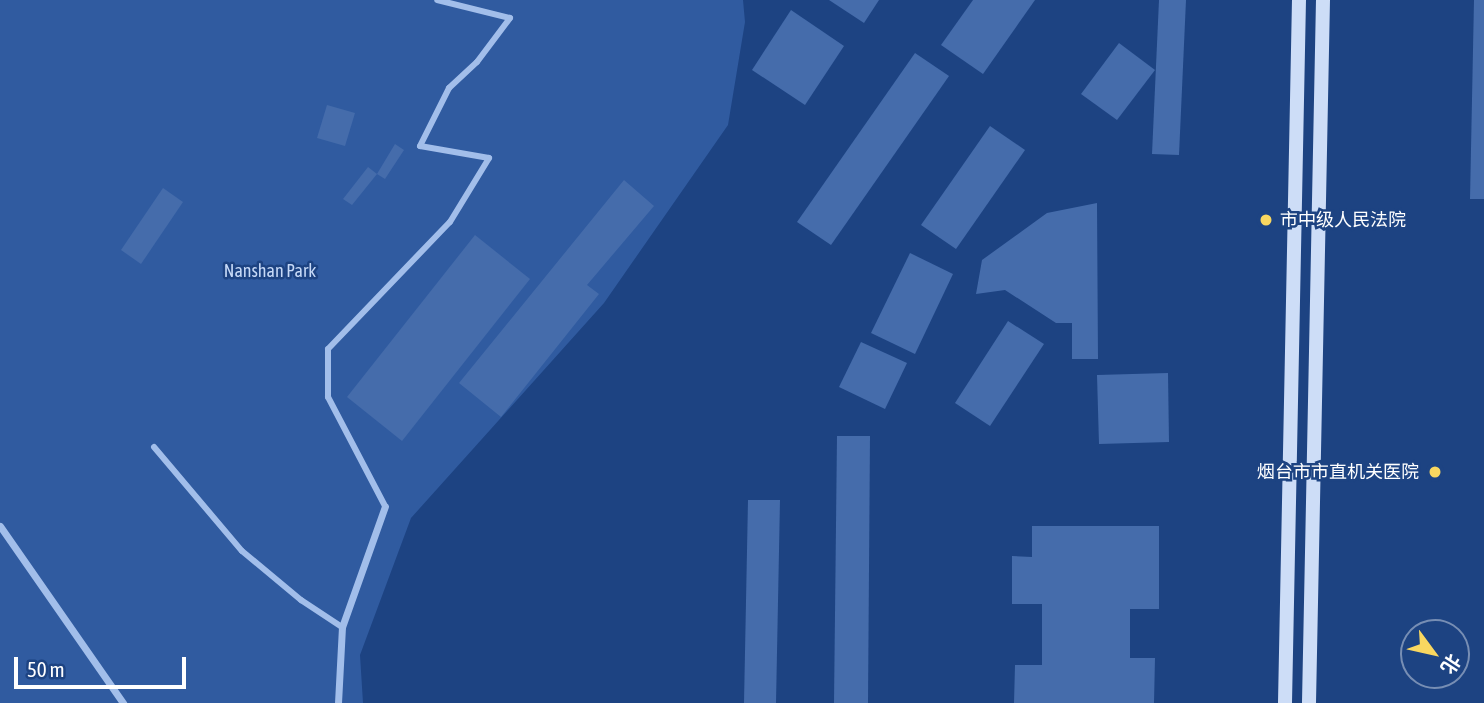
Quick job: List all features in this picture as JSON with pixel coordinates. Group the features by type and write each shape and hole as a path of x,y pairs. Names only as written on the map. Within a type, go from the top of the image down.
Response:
{"main road":[{"path":"1285,703 1299,0"},
{"path":"1309,703 1323,0"}],"street":[{"path":"338,703 342,627 385,506 328,397 328,349 450,222 489,158 419,146 449,88 477,62 510,18 437,0"},
{"path":"154,447 242,551 301,600 342,627"},
{"path":"0,526 123,703"}],"green space":[{"name":"Nanshan Park","path":"0,0 743,0 745,22 728,125 604,303 411,518 360,655 363,703 0,703"}],"building":[{"path":"829,0 879,0 864,23"},
{"path":"973,0 1035,0 983,74 941,45"},
{"path":"1159,0 1186,0 1179,155 1152,154"},
{"path":"1474,0 1484,0 1484,199 1470,199"},
{"path":"791,10 844,46 805,105 752,70"},
{"path":"1119,43 1155,70 1117,120 1081,94"},
{"path":"915,53 949,76 831,245 797,222"},
{"path":"327,105 355,113 345,146 317,138"},
{"path":"990,126 1025,150 956,249 921,225"},
{"path":"395,144 404,150 385,179 377,174"},
{"path":"368,167 377,174 352,205 343,199"},
{"path":"624,180 654,206 587,285 599,294 501,417 459,383"},
{"path":"163,188 183,202 141,264 121,250"},
{"path":"1097,203 1098,359 1072,359 1072,323 1056,323 1005,290 976,294 982,260 1047,213"},
{"path":"475,235 530,279 402,441 347,397"},
{"path":"910,253 953,274 915,354 871,333"},
{"path":"1008,321 1044,344 990,426 955,403"},
{"path":"861,342 907,363 885,409 839,387"},
{"path":"1168,373 1169,442 1099,444 1097,375"},
{"path":"837,436 870,436 868,703 834,703"},
{"path":"748,500 780,500 776,703 744,703"},
{"path":"1032,526 1159,526 1159,609 1130,609 1130,658 1155,658 1154,703 1014,703 1015,665 1042,665 1042,604 1012,604 1012,556 1032,557"}],"place":[{"name":"市中级人民法院","path":"1266,220"},
{"name":"烟台市市直机关医院","path":"1435,472"}]}
